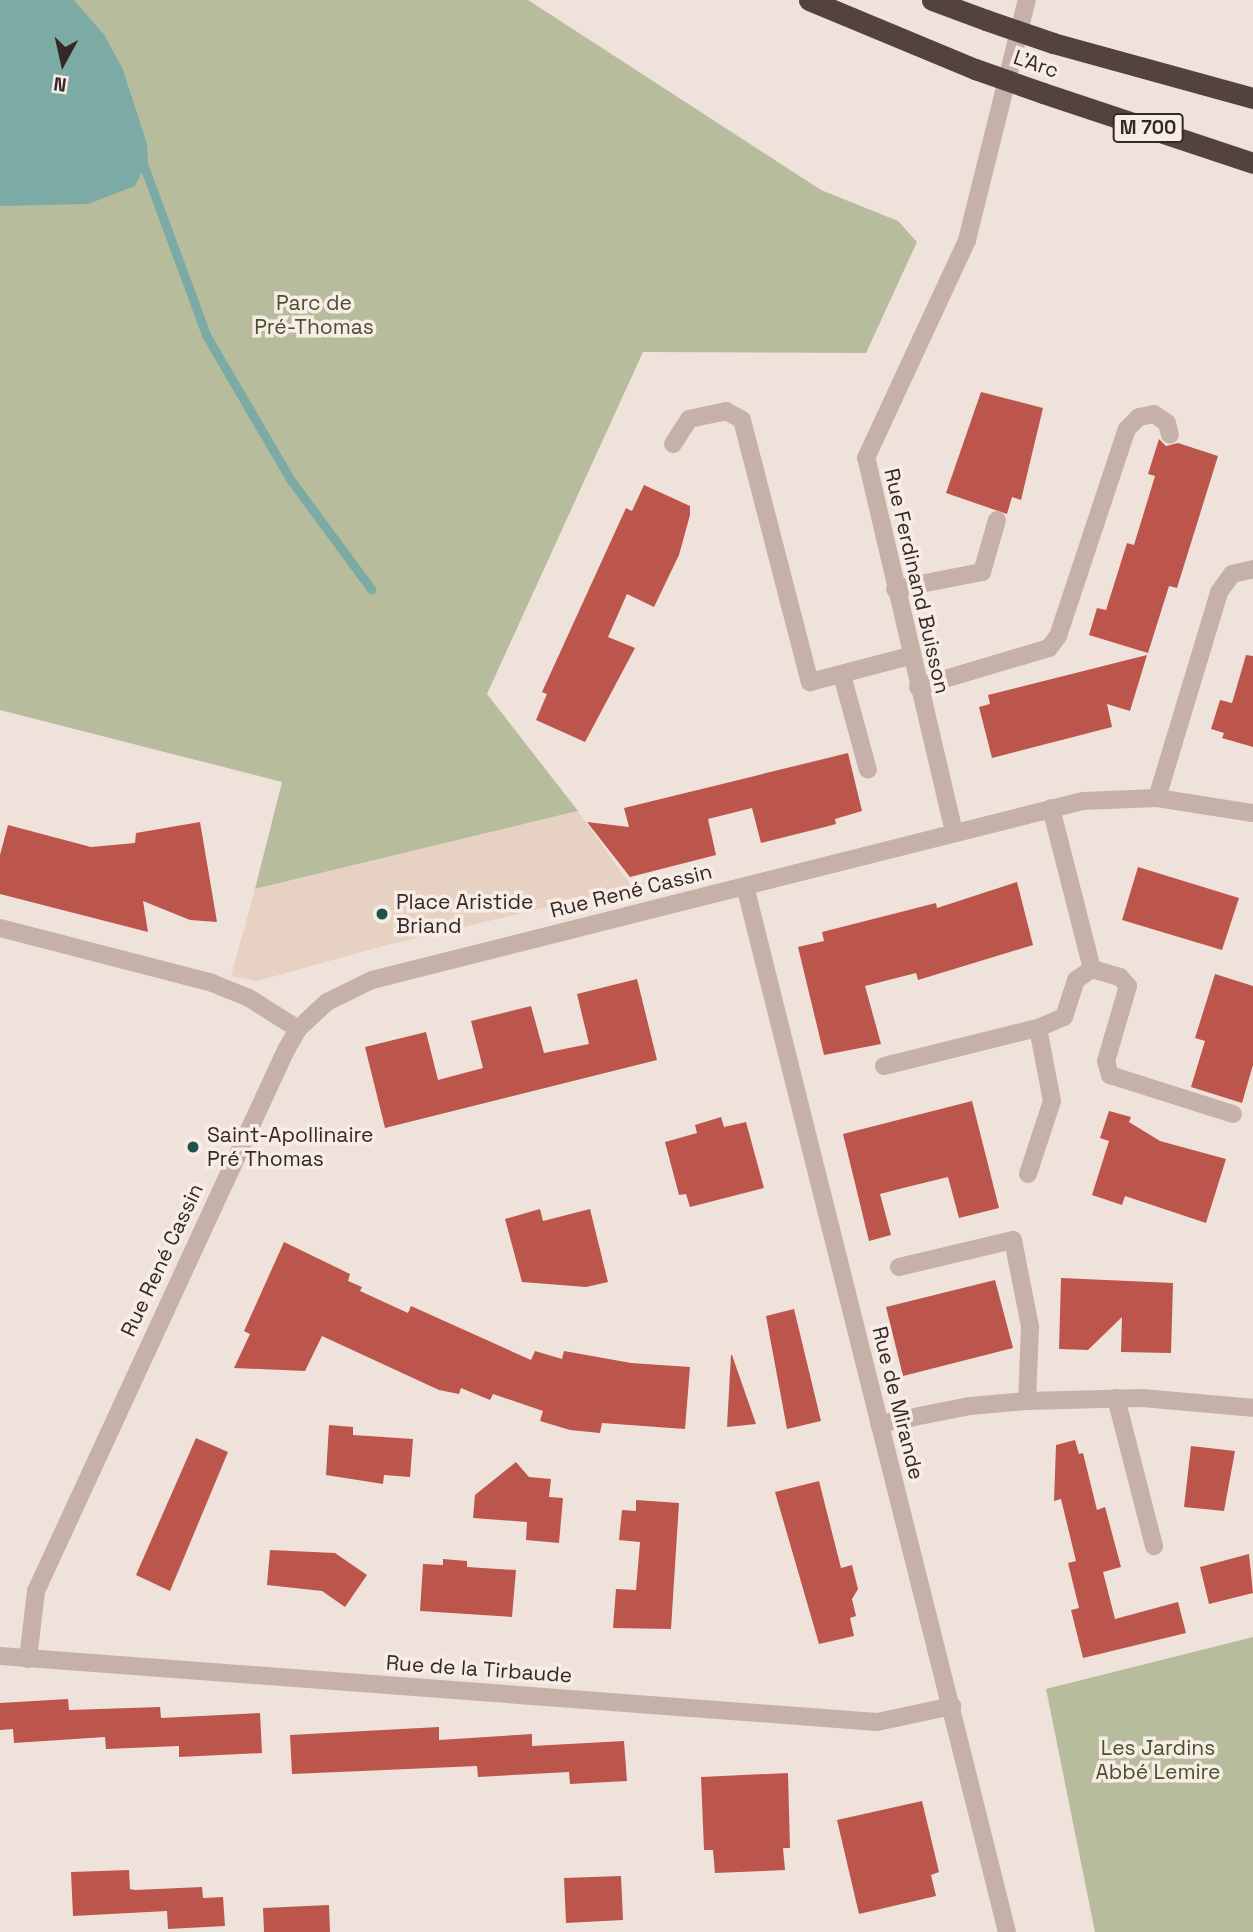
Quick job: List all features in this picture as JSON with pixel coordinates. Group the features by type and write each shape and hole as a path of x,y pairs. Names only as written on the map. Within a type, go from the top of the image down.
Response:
{"highway":[{"name":"L'Arc","path":"809,0 975,69 1253,163"},
{"name":"L'Arc","path":"932,0 1053,43 1253,99"}],"street":[{"name":"Rue Ferdinand Buisson","path":"954,832 910,656 866,458 967,240 1027,0"},
{"path":"673,444 689,419 726,411 742,420 810,682 910,656"},
{"path":"918,687 1049,648 1058,636 1127,429 1139,417 1154,414 1167,423 1170,435"},
{"path":"895,589 982,572 997,520"},
{"path":"1157,798 1219,592 1232,574 1253,569"},
{"path":"842,675 868,769"},
{"name":"Rue René Cassin","path":"28,1659 36,1591 298,1029 327,1002 372,980 1051,808 1117,797 1157,798 1253,813"},
{"path":"1051,808 1092,969"},
{"name":"Rue de Mirande","path":"745,886 1007,1932"},
{"path":"0,928 212,983 249,998 298,1029"},
{"path":"884,1066 1038,1028 1064,1017 1076,980 1092,969 1120,976 1128,986 1107,1061 1110,1076 1233,1114"},
{"path":"1028,1174 1052,1101 1038,1028"},
{"path":"900,1267 1013,1240 1030,1327 1027,1401"},
{"path":"879,1424 970,1406 1027,1401 1116,1398 1253,1408"},
{"path":"1116,1398 1154,1546"},
{"name":"Rue de la Tirbaude","path":"0,1656 877,1722 952,1706"}],"green space":[{"name":"Parc de Pré-Thomas","path":"0,0 528,0 821,190 898,221 917,242 866,353 643,352 487,694 578,811 255,889 282,782 0,710"},
{"name":"Les Jardins Abbé Lemire","path":"1253,1637 1253,1932 1095,1932 1046,1689"}],"shaded area":[{"name":"Place Aristide Briand","path":"578,811 632,887 387,945 257,981 231,976 255,889"}],"water":[{"path":"0,0 74,0 105,36 123,70 147,144 148,160 135,186 88,204 0,206"}],"building":[{"path":"981,392 1043,408 1021,500 1012,497 1007,514 946,493"},
{"path":"1159,439 1166,446 1178,443 1218,456 1177,588 1169,586 1148,653 1089,635 1097,608 1106,610 1127,543 1134,545 1155,476 1148,474"},
{"path":"644,485 690,506 690,515 679,555 654,607 627,594 608,637 635,648 585,742 536,720 547,694 542,692 626,508 632,511"},
{"path":"1147,655 1130,711 1107,704 1112,727 992,758 979,707 990,704 988,695"},
{"path":"1246,655 1253,656 1253,747 1222,738 1224,733 1211,729 1220,700 1232,703"},
{"path":"848,753 862,811 835,819 836,824 825,827 761,843 752,808 708,819 716,855 630,877 587,822 629,827 624,808"},
{"path":"200,822 217,922 190,920 143,901 148,932 0,894 0,855 8,825 91,847 135,843 136,833"},
{"path":"1138,867 1239,898 1222,950 1122,920"},
{"path":"1017,882 1033,945 918,980 916,973 865,986 881,1044 824,1055 798,947 824,941 822,932 936,903 937,908"},
{"path":"1215,974 1253,986 1253,1065 1242,1103 1191,1087 1205,1041 1195,1038"},
{"path":"637,979 657,1060 385,1128 365,1047 426,1032 438,1080 483,1068 471,1021 531,1006 544,1053 589,1044 577,994"},
{"path":"972,1101 999,1208 959,1218 948,1177 907,1187 880,1194 891,1235 869,1241 843,1134"},
{"path":"1109,1111 1131,1117 1129,1122 1160,1141 1226,1159 1206,1223 1125,1196 1122,1205 1092,1195 1109,1141 1100,1138"},
{"path":"721,1117 724,1127 746,1122 764,1188 690,1207 686,1194 679,1195 665,1142 697,1133 695,1125"},
{"path":"540,1209 543,1221 590,1209 608,1282 586,1287 522,1282 505,1219"},
{"path":"284,1242 350,1274 348,1281 362,1287 360,1291 408,1313 411,1306 531,1360 535,1351 562,1359 564,1351 631,1363 690,1367 685,1429 602,1423 600,1433 570,1430 540,1421 543,1411 493,1394 490,1400 461,1388 459,1394 439,1390 322,1336 305,1371 234,1368 250,1334 244,1331"},
{"path":"1061,1278 1173,1283 1171,1353 1121,1352 1122,1317 1088,1350 1059,1349"},
{"path":"995,1280 1013,1348 903,1376 886,1307"},
{"path":"794,1309 821,1421 787,1429 766,1316"},
{"path":"732,1355 756,1424 727,1427"},
{"path":"329,1425 353,1427 353,1435 413,1439 410,1477 384,1475 383,1484 326,1475"},
{"path":"196,1438 228,1452 170,1591 136,1575"},
{"path":"1075,1440 1079,1454 1083,1453 1097,1510 1105,1507 1121,1567 1103,1572 1115,1619 1178,1602 1186,1633 1083,1658 1071,1610 1079,1608 1068,1563 1076,1561 1061,1499 1054,1501 1056,1445"},
{"path":"1191,1446 1235,1451 1224,1511 1184,1507"},
{"path":"516,1462 529,1477 551,1479 549,1497 563,1498 559,1543 526,1540 527,1522 473,1518 475,1495"},
{"path":"819,1481 841,1568 852,1565 858,1589 852,1599 856,1616 850,1618 854,1636 819,1644 775,1492"},
{"path":"636,1500 679,1503 671,1629 613,1628 616,1589 636,1590 640,1542 619,1540 622,1510 636,1511"},
{"path":"270,1550 335,1553 367,1575 345,1607 322,1591 267,1585"},
{"path":"1249,1554 1253,1593 1209,1604 1200,1567"},
{"path":"443,1559 467,1561 467,1567 516,1570 512,1617 420,1611 423,1564 443,1565"},
{"path":"68,1699 69,1710 160,1707 161,1718 260,1713 262,1753 179,1757 179,1746 106,1749 105,1737 14,1743 13,1729 0,1730 0,1703"},
{"path":"439,1727 439,1740 532,1734 532,1746 624,1741 627,1781 570,1784 569,1772 478,1777 477,1766 292,1774 290,1735"},
{"path":"788,1773 790,1848 783,1848 785,1870 715,1873 713,1850 704,1850 701,1777"},
{"path":"922,1801 939,1872 931,1875 936,1896 859,1914 837,1820"},
{"path":"129,1870 130,1889 202,1887 203,1898 223,1897 225,1926 168,1929 167,1911 73,1916 71,1872"},
{"path":"621,1876 623,1920 566,1923 564,1878"},
{"path":"329,1905 330,1932 264,1932 263,1908"}],"waterway":[{"path":"141,158 206,335 290,479 371,589"}],"place":[{"name":"Place Aristide Briand","path":"382,914"},
{"name":"Saint-Apollinaire Pré Thomas","path":"193,1147"}]}
